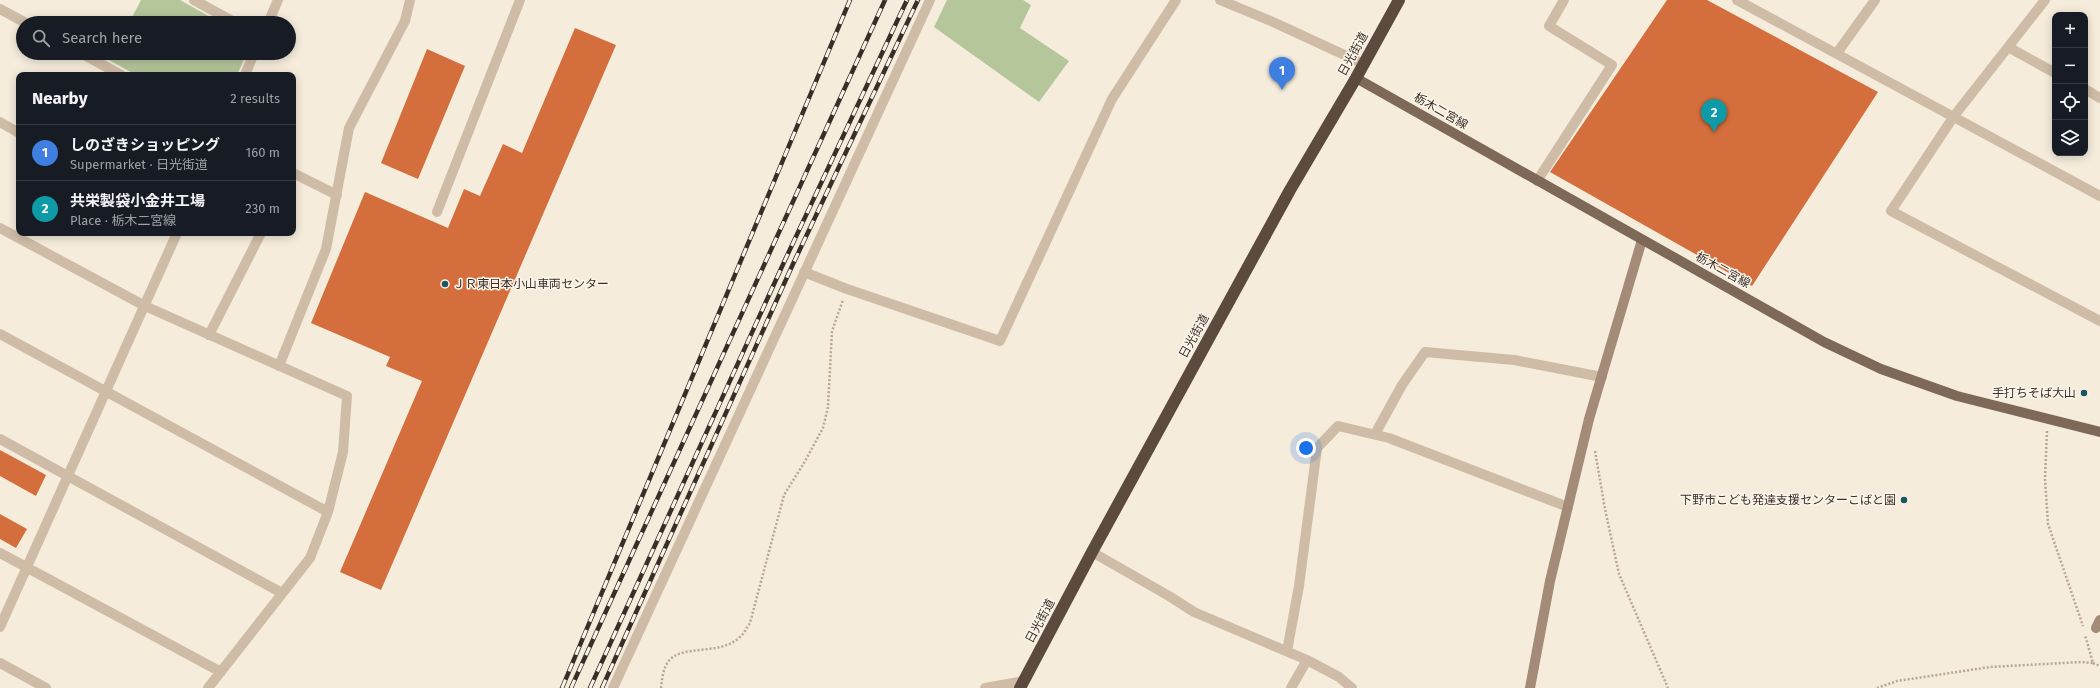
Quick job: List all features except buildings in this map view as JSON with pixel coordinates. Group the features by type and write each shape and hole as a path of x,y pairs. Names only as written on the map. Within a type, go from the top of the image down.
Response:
{"highway":[{"name":"日光街道","path":"1022,685 1092,552 1290,190 1356,78 1399,0"}],"main road":[{"name":"栃木二宮線","path":"1356,78 1824,342 1881,369 1957,396 2100,432"}],"street":[{"path":"194,0 223,16"},
{"path":"271,16 278,0"},
{"path":"437,212 520,0"},
{"path":"613,688 930,0"},
{"path":"804,272 847,289 1000,341 1112,99 1176,0"},
{"path":"1220,0 1273,22 1364,64"},
{"path":"1537,181 1612,65 1549,26 1564,0"},
{"path":"1737,0 2100,196"},
{"path":"1837,53 1875,0"},
{"path":"2045,0 1954,116 1891,211 2100,322"},
{"path":"279,366 326,249 349,128 405,21 408,1"},
{"path":"0,8 16,17"},
{"path":"2008,47 2052,71"},
{"path":"94,60 116,72"},
{"path":"246,72 251,60"},
{"path":"2088,91 2100,98"},
{"path":"0,122 16,131"},
{"path":"296,174 337,195"},
{"path":"0,228 145,306 347,396 343,452 328,512 310,558 208,688"},
{"path":"0,627 28,568 176,236"},
{"path":"208,335 259,236"},
{"path":"1530,688 1550,581 1568,507 1602,377 1642,240"},
{"path":"0,334 328,512"},
{"path":"1375,434 1402,385 1425,352 1514,360 1602,377"},
{"path":"1287,651 1299,586 1317,448 1338,426 1389,438 1568,507"},
{"path":"0,439 282,593"},
{"path":"1092,552 1209,619 1307,660 1339,677 1352,688"},
{"path":"0,553 221,672"},
{"path":"1291,688 1307,660"},
{"path":"0,663 46,688"},
{"path":"985,688 1022,685"}],"path":[{"path":"661,688 663,672 669,661 678,652 718,648 730,644 742,635 750,623 784,494 804,463 823,428 828,407 832,331 847,289"},
{"path":"2047,419 2045,479 2048,524 2078,608 2093,663"},
{"path":"1594,449 1619,574 1668,688"},
{"path":"1877,688 1897,681 1990,667 2080,662 2093,663 2100,666"}],"green space":[{"path":"141,0 180,0 209,16 133,16"},
{"path":"947,0 1023,0 1031,5 1020,28 1069,61 1039,102 934,27"},
{"path":"109,60 244,60 238,72 131,72"}],"railway":[{"path":"562,688 850,0"},
{"path":"571,688 885,0"},
{"path":"590,688 785,260 907,0"},
{"path":"602,688 793,264 918,0"}],"place":[{"name":"しのざきショッピング","path":"1282,90"},
{"name":"共栄製袋小金井工場","path":"1714,132"},
{"name":"ＪＲ東日本小山車両センター","path":"445,284"},
{"name":"手打ちそば大山","path":"2084,393"},
{"name":"下野市こども発達支援センターこばと園","path":"1904,500"}]}
